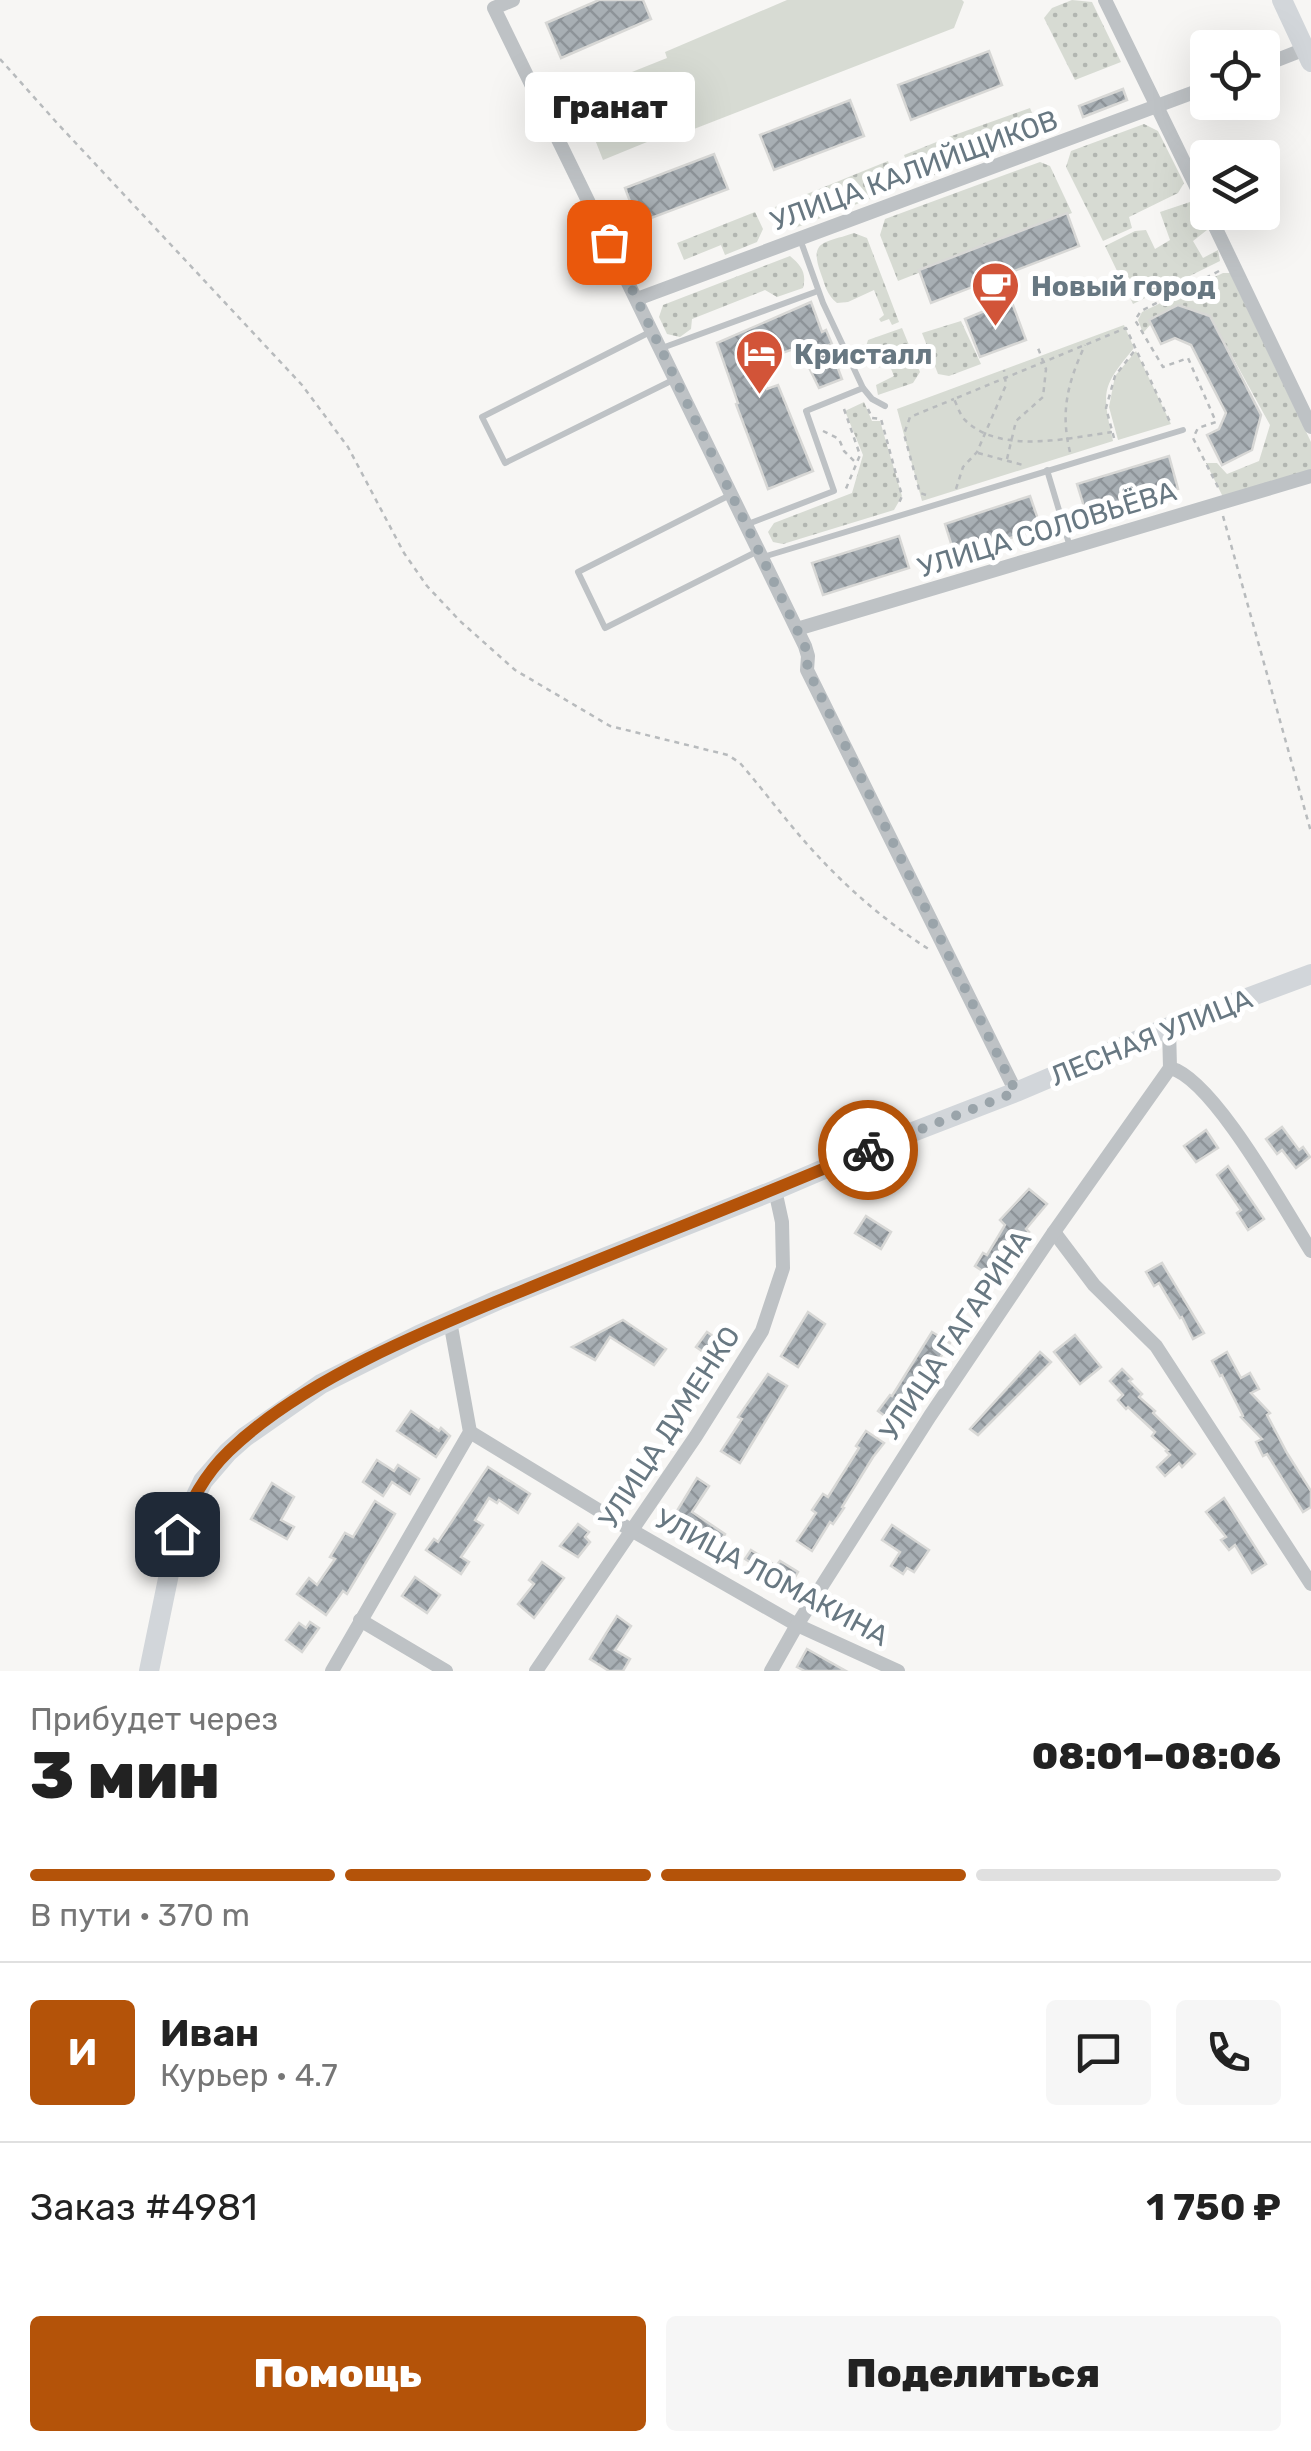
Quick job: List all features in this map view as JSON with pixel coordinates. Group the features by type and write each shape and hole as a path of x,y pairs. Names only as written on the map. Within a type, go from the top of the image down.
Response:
{"street":[{"path":"513,0 494,8 797,629 808,656 808,670 1016,1092"},
{"path":"1105,0 1190,174"},
{"path":"1280,61 1309,53 1282,0"},
{"name":"УЛИЦА КАЛИЙЩИКОВ","path":"638,299 1190,95"},
{"path":"1217,230 1311,427"},
{"name":"УЛИЦА СОЛОВЬЁВА","path":"797,629 1311,476"},
{"name":"ЛЕСНАЯ УЛИЦА","path":"150,1671 177,1534 194,1497 213,1468 245,1437 321,1384 450,1321 1169,1027 1311,974"},
{"path":"1169,1027 1170,1068 1195,1081 1225,1116 1311,1251"},
{"name":"УЛИЦА ГАГАРИНА","path":"771,1671 930,1416 1170,1068"},
{"name":"УЛИЦА ДУМЕНКО","path":"536,1671 762,1332 782,1268 782,1222 775,1190"},
{"path":"1054,1232 1094,1285 1156,1346 1311,1584"},
{"path":"332,1671 470,1432 450,1321"},
{"name":"УЛИЦА ЛОМАКИНА","path":"470,1432 797,1625 898,1671"},
{"path":"360,1620 446,1671"}],"lane":[{"path":"800,239 818,291 863,388 872,400 885,406"},
{"path":"661,348 818,291"},
{"path":"652,330 482,417 504,463 676,379"},
{"path":"746,524 834,491 806,411 863,388"},
{"path":"732,494 578,572 605,628 760,554 1183,430"},
{"path":"1048,470 1070,548"}],"path":[{"path":"0,59 302,385 348,446 404,553 460,621 515,670 610,726 728,755 740,763 817,855 895,926 952,964"},
{"path":"1222,270 1141,310 1136,320 1163,367 1188,358 1216,422 1198,428 1193,438 1221,501 1311,832"},
{"path":"933,497 920,492 904,434 910,417 1126,328 1171,424 1166,430"},
{"path":"1071,459 1065,411 1070,380 1084,345"},
{"path":"1007,459 1016,421 1043,397 1046,368 1038,348"},
{"path":"1116,445 1106,408 1115,376 1136,349"},
{"path":"955,490 963,468 977,452 1006,385 1004,370"},
{"path":"954,399 964,419 985,433 1013,442 1112,432"},
{"path":"842,406 860,455 844,494"},
{"path":"823,430 839,438 856,464"},
{"path":"977,452 1032,469"}],"shaded area":[{"path":"787,0 964,2 954,28 694,129 691,124 603,160 577,94 667,58 665,52"},
{"path":"1072,0 1092,2 1121,62 1075,80 1044,18 1052,8"},
{"path":"1030,108 1037,125 1030,139 979,159 971,151 954,157 946,138"},
{"path":"1144,124 1158,131 1184,183 1178,193 1129,217 1132,228 1103,241 1066,167 1071,151"},
{"path":"939,141 949,169 920,181 913,178 904,155"},
{"path":"888,161 895,182 893,190 795,228 782,223 775,207"},
{"path":"1040,162 1050,166 1072,213 898,281 880,235 885,219"},
{"path":"1190,202 1190,230 1207,230 1193,241 1203,258 1218,250 1220,261 1133,304 1105,246 1135,231 1146,230 1155,249 1170,240 1160,212"},
{"path":"755,212 763,229 757,242 725,255 721,245 684,260 677,243"},
{"path":"854,233 867,238 899,322 881,322 879,319 884,315 874,290 837,303 827,290 818,263 818,248"},
{"path":"790,256 802,270 803,288 777,297 765,290 692,319 691,329 680,337 667,334 659,317 663,305"},
{"path":"1230,273 1311,442 1311,470 1223,497 1206,463 1217,463 1227,474 1259,461 1270,425 1210,316 1178,305 1143,333 1138,320 1142,312"},
{"path":"961,321 981,364 949,376 938,374 922,333"},
{"path":"1124,325 1134,348 1115,372 1107,391 1113,441 922,501 897,409"},
{"path":"902,328 920,372 913,383 878,395 876,385 894,376 889,364 875,369 869,351 865,350 868,340"},
{"path":"1136,351 1171,424 1118,440 1109,407 1115,376"},
{"path":"864,402 872,421 880,421 902,496 894,510 783,544 773,542 768,532 774,523 852,493 863,455 845,411"}],"building":[{"path":"599,0 643,0 651,19 561,58 546,23"},
{"path":"989,51 1002,85 911,120 898,85"},
{"path":"1123,89 1127,100 1083,117 1079,106"},
{"path":"850,100 864,136 774,170 760,135"},
{"path":"714,154 728,189 638,223 625,188"},
{"path":"1067,213 1079,246 931,303 919,270"},
{"name":"Новый город","path":"1011,300 1026,340 980,357 965,319"},
{"name":"Кристалл","path":"811,302 822,332 826,330 832,344 829,345 842,379 819,388 799,347 757,362 767,389 778,385 813,471 768,489 717,343"},
{"path":"1178,305 1210,316 1261,415 1252,450 1222,465 1207,435 1219,429 1226,413 1191,345 1175,338 1161,344 1149,320"},
{"path":"1169,456 1178,489 1087,516 1077,484"},
{"path":"1030,496 1041,528 955,556 945,524"},
{"path":"899,536 909,568 823,595 812,563"},
{"path":"1282,1127 1299,1150 1303,1147 1310,1157 1296,1168 1282,1150 1277,1154 1266,1139"},
{"path":"1206,1130 1218,1148 1196,1162 1184,1146"},
{"path":"1228,1166 1264,1219 1248,1230 1237,1213 1241,1210 1217,1175"},
{"path":"1029,1189 1047,1204 1026,1229 1029,1232 1020,1240 1017,1238 992,1277 975,1266 983,1253 987,1255 1005,1225 1000,1220"},
{"path":"866,1216 891,1232 881,1249 855,1233"},
{"path":"1162,1263 1204,1333 1193,1339 1159,1283 1154,1286 1146,1272"},
{"path":"808,1312 825,1324 798,1367 781,1356"},
{"path":"623,1320 666,1349 654,1365 610,1337 595,1360 572,1347"},
{"path":"707,1332 729,1347 718,1362 696,1347"},
{"path":"932,1332 950,1343 896,1424 878,1411 892,1396"},
{"path":"1075,1335 1101,1367 1080,1384 1054,1352"},
{"path":"1040,1352 1051,1362 978,1435 970,1429"},
{"path":"1227,1352 1241,1378 1250,1373 1259,1389 1251,1393 1270,1413 1267,1415 1311,1491 1311,1507 1303,1512 1267,1454 1263,1456 1256,1442 1262,1439 1241,1417 1212,1361"},
{"path":"1122,1369 1142,1394 1139,1397 1195,1454 1165,1476 1157,1467 1170,1455 1168,1450 1152,1436 1155,1432 1118,1400 1123,1395 1110,1381"},
{"path":"768,1374 787,1386 740,1463 721,1451 742,1419 738,1417"},
{"path":"411,1411 450,1436 436,1457 397,1431"},
{"path":"866,1431 884,1443 812,1551 797,1541 816,1513 812,1510 823,1494 828,1497"},
{"path":"377,1460 394,1471 398,1465 419,1479 410,1494 392,1482 383,1496 363,1482"},
{"path":"488,1467 530,1494 518,1513 489,1498 475,1520 483,1525 461,1557 469,1562 461,1574 426,1550 434,1539 438,1542"},
{"path":"697,1478 709,1486 692,1512 725,1534 717,1547 672,1519"},
{"path":"272,1483 294,1497 281,1520 294,1527 287,1539 251,1519"},
{"path":"1224,1498 1266,1564 1252,1573 1235,1545 1229,1550 1221,1540 1226,1537 1206,1512"},
{"path":"375,1501 395,1514 347,1594 343,1591 326,1615 297,1594 309,1578 317,1585 335,1559 330,1557 345,1533 353,1537"},
{"path":"578,1524 589,1532 585,1537 590,1542 578,1557 560,1546"},
{"path":"892,1525 929,1550 914,1572 907,1568 903,1574 891,1566 900,1552 882,1540"},
{"path":"751,1550 776,1566 780,1561 798,1572 789,1587 745,1559"},
{"path":"542,1562 564,1578 534,1618 518,1604 534,1584 529,1580"},
{"path":"415,1577 440,1595 427,1613 402,1596"},
{"path":"617,1616 631,1626 615,1650 630,1659 623,1671 609,1671 590,1659"},
{"path":"310,1622 319,1628 302,1652 286,1640 299,1623 306,1628"},
{"path":"807,1649 846,1671 805,1671 797,1667"}],"way so far":[{"path":"609,242 805,646 808,670 1016,1092 868,1150"}],"place":[{"name":"Гранат","path":"609,242"},
{"name":"Новый город","path":"996,328"},
{"name":"Кристалл","path":"759,396"}],"route":[{"path":"177,1534 203,1480 228,1452 321,1384 419,1334 868,1150"}]}
